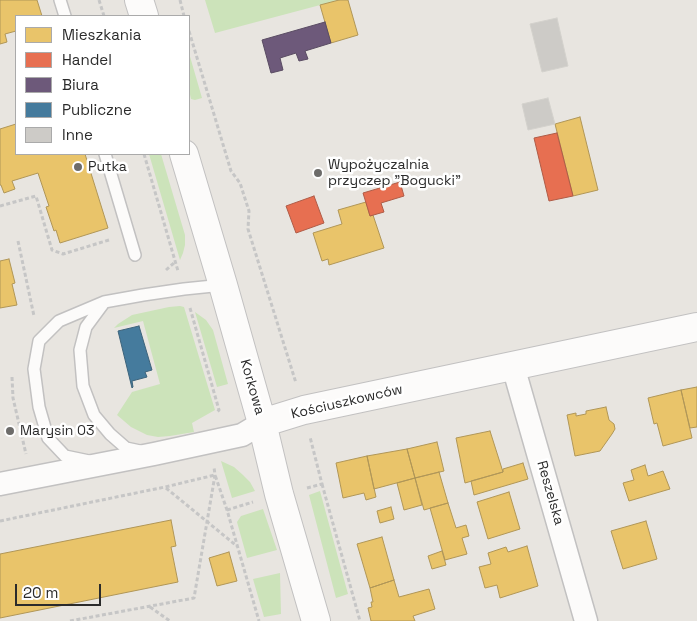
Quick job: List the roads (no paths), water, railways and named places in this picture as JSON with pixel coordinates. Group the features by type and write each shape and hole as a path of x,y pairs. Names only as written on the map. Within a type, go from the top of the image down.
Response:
{"street":[{"path":"139,0 144,15"},
{"name":"Korkowa","path":"184,155 223,285 316,621"},
{"name":"Kościuszkowców","path":"0,484 242,435 262,424 304,410 697,327"},
{"name":"Reszelska","path":"513,366 586,621"}],"lane":[{"path":"60,0 65,15"},
{"path":"105,155 135,255"},
{"path":"104,463 65,456 48,438 39,407 34,369 39,341 60,321 104,302 176,290 223,285"},
{"path":"104,302 86,327 80,350 83,386 94,415 110,434 126,448 154,454"}],"place":[{"name":"Putka","path":"78,167"},
{"name":"Wypożyczalnia przyczep \"Bogucki\"","path":"318,173"},
{"name":"Marysin 03","path":"10,431"}]}
